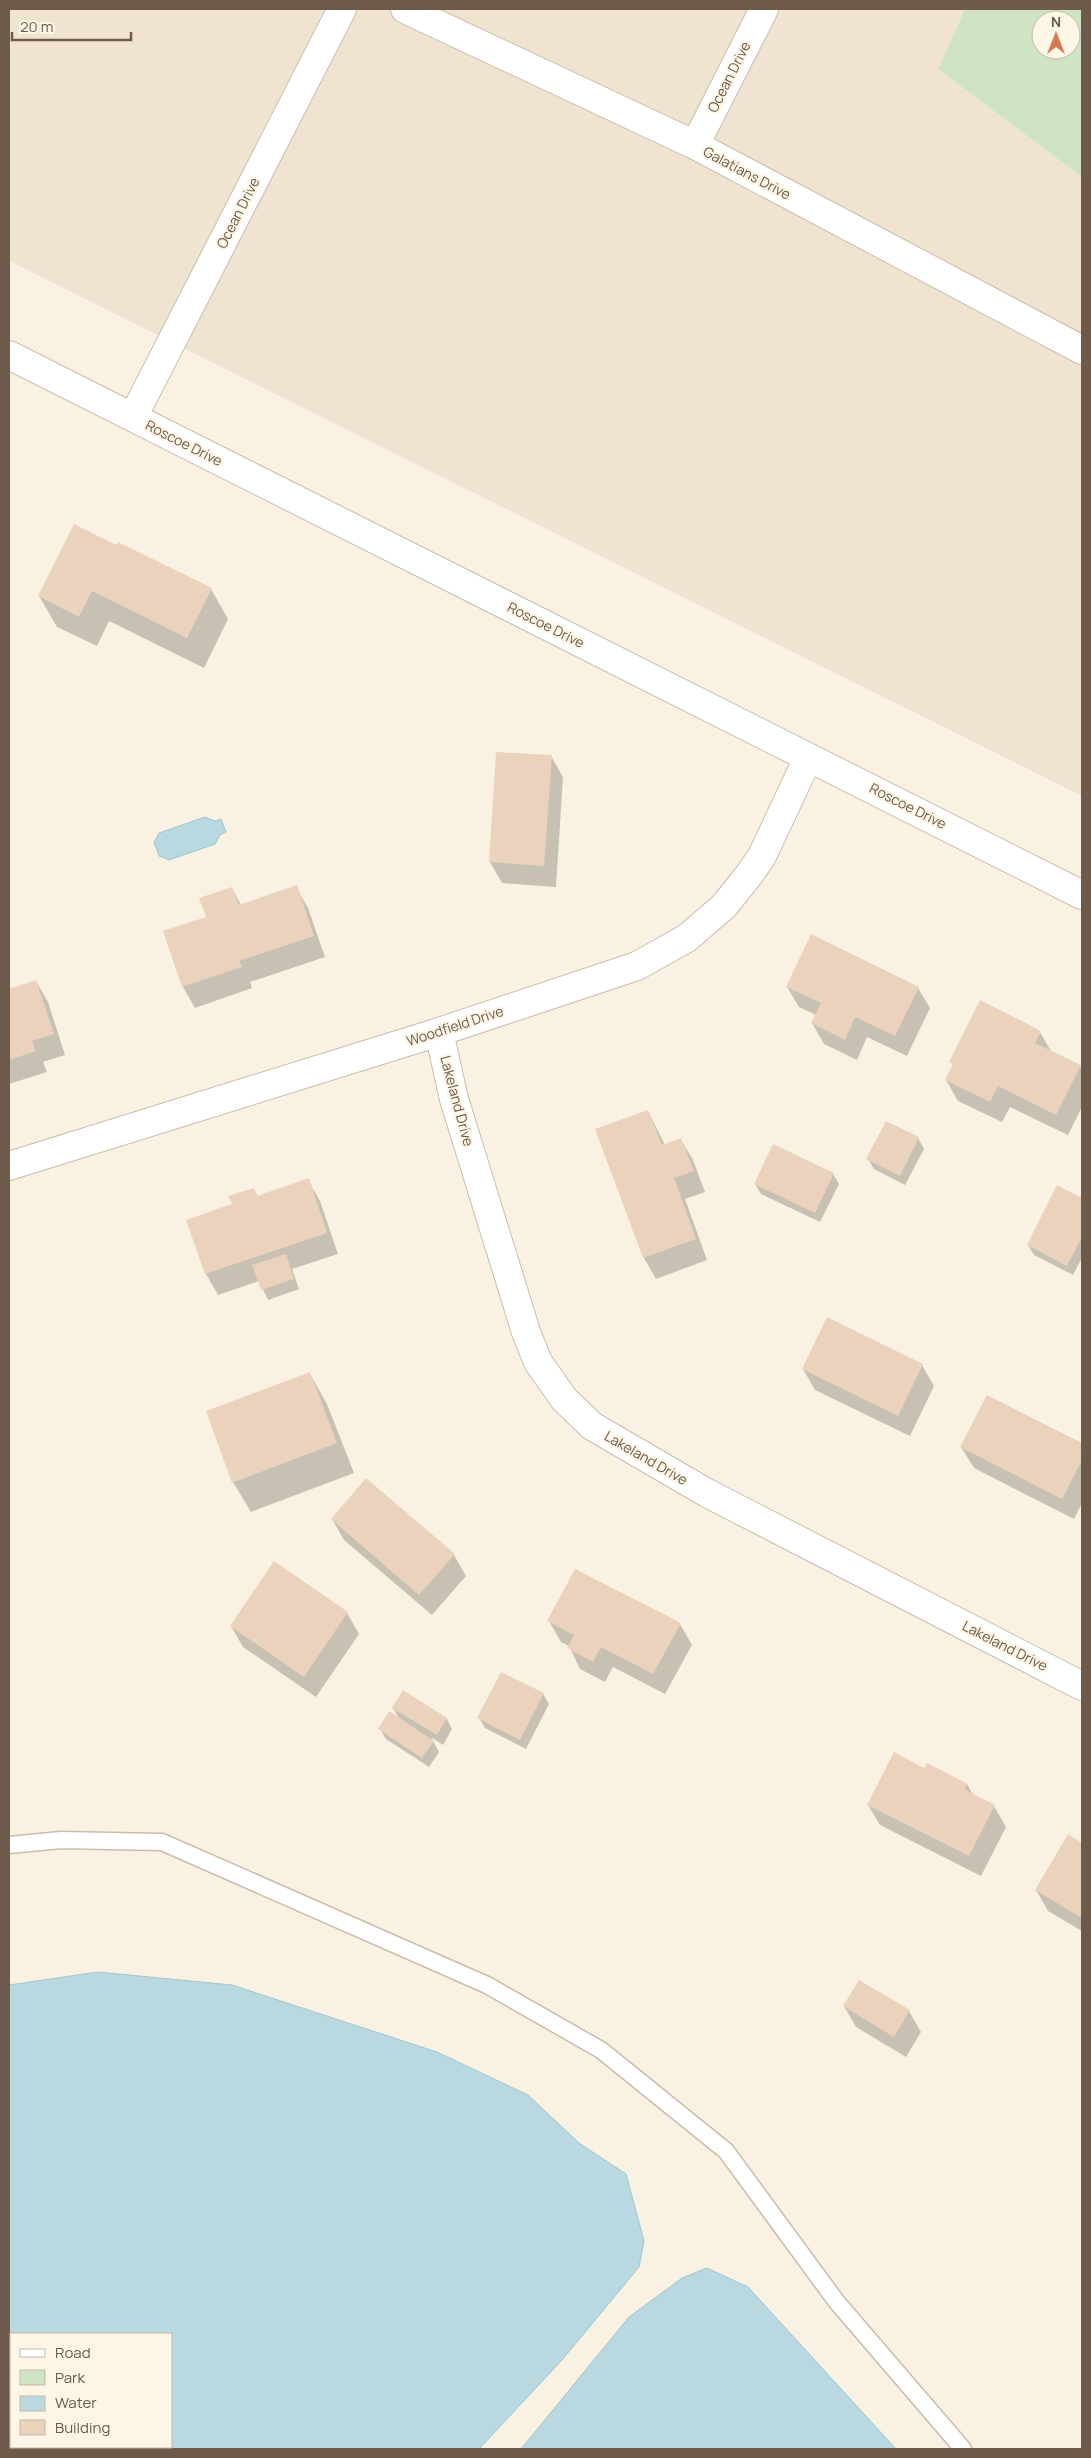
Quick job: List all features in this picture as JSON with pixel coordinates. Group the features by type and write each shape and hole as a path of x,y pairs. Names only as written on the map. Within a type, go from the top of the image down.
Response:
{"street":[{"name":"Ocean Drive","path":"133,417 342,9"},
{"name":"Galatians Drive","path":"405,9 695,145 1082,350"},
{"name":"Ocean Drive","path":"695,145 764,9"},
{"name":"Roscoe Drive","path":"9,355 808,758 873,788 1082,895"},
{"name":"Woodfield Drive","path":"9,1166 439,1032 637,966 687,938 724,906 749,876 762,856 808,758"},
{"name":"Lakeland Drive","path":"439,1032 454,1099 526,1332 538,1362 564,1399 592,1426 707,1493 1082,1686"}],"lane":[{"path":"9,1845 61,1840 162,1842 487,1984 601,2050 726,2150 836,2301 963,2449"}],"shaded area":[{"path":"9,9 965,9 938,69 1082,177 1082,796 9,261"}],"green space":[{"path":"965,9 1082,9 1082,177 938,69"}],"water":[{"path":"205,817 215,821 221,819 226,832 220,835 215,844 169,860 159,856 154,842 159,833"},
{"path":"98,1972 232,1985 437,2052 528,2095 579,2143 626,2174 644,2241 639,2267 562,2360 479,2449 9,2449 9,1985"},
{"path":"707,2268 748,2287 896,2449 521,2449 629,2317 682,2278"}],"building":[{"path":"74,524 116,545 118,542 212,588 187,638 92,591 79,617 38,596"},
{"path":"496,752 552,755 544,866 489,862"},
{"path":"297,885 314,936 239,961 242,967 182,987 163,931 206,917 199,898 232,887 239,905"},
{"path":"811,934 919,987 895,1036 855,1017 845,1040 811,1023 821,1003 786,987"},
{"path":"36,980 54,1034 32,1041 36,1051 9,1060 9,989"},
{"path":"980,1000 1041,1031 1035,1043 1081,1065 1056,1115 998,1086 990,1102 945,1080 953,1064 949,1062"},
{"path":"648,1110 662,1145 681,1138 694,1171 674,1178 696,1239 643,1258 595,1129"},
{"path":"886,1121 919,1137 900,1176 866,1159"},
{"path":"773,1144 834,1173 815,1213 754,1184"},
{"path":"309,1178 327,1233 205,1274 186,1220 232,1204 228,1196 254,1188 257,1196"},
{"path":"1057,1185 1082,1198 1082,1237 1067,1266 1027,1245"},
{"path":"286,1254 294,1279 261,1290 252,1265"},
{"path":"827,1317 923,1364 898,1416 802,1369"},
{"path":"310,1372 337,1443 232,1483 206,1411"},
{"path":"987,1395 1082,1443 1082,1460 1062,1499 960,1447"},
{"path":"366,1478 455,1554 419,1595 331,1519"},
{"path":"274,1561 348,1612 304,1677 230,1626"},
{"path":"575,1569 681,1623 653,1674 601,1647 593,1662 567,1648 574,1635 547,1621"},
{"path":"501,1672 544,1693 520,1740 477,1718"},
{"path":"403,1690 447,1718 437,1735 392,1708"},
{"path":"389,1711 434,1741 422,1758 378,1729"},
{"path":"894,1752 924,1768 927,1763 968,1784 964,1789 995,1805 969,1856 867,1805"},
{"path":"1068,1834 1082,1843 1082,1918 1035,1890"},
{"path":"859,1980 910,2010 894,2037 843,2006"}]}
